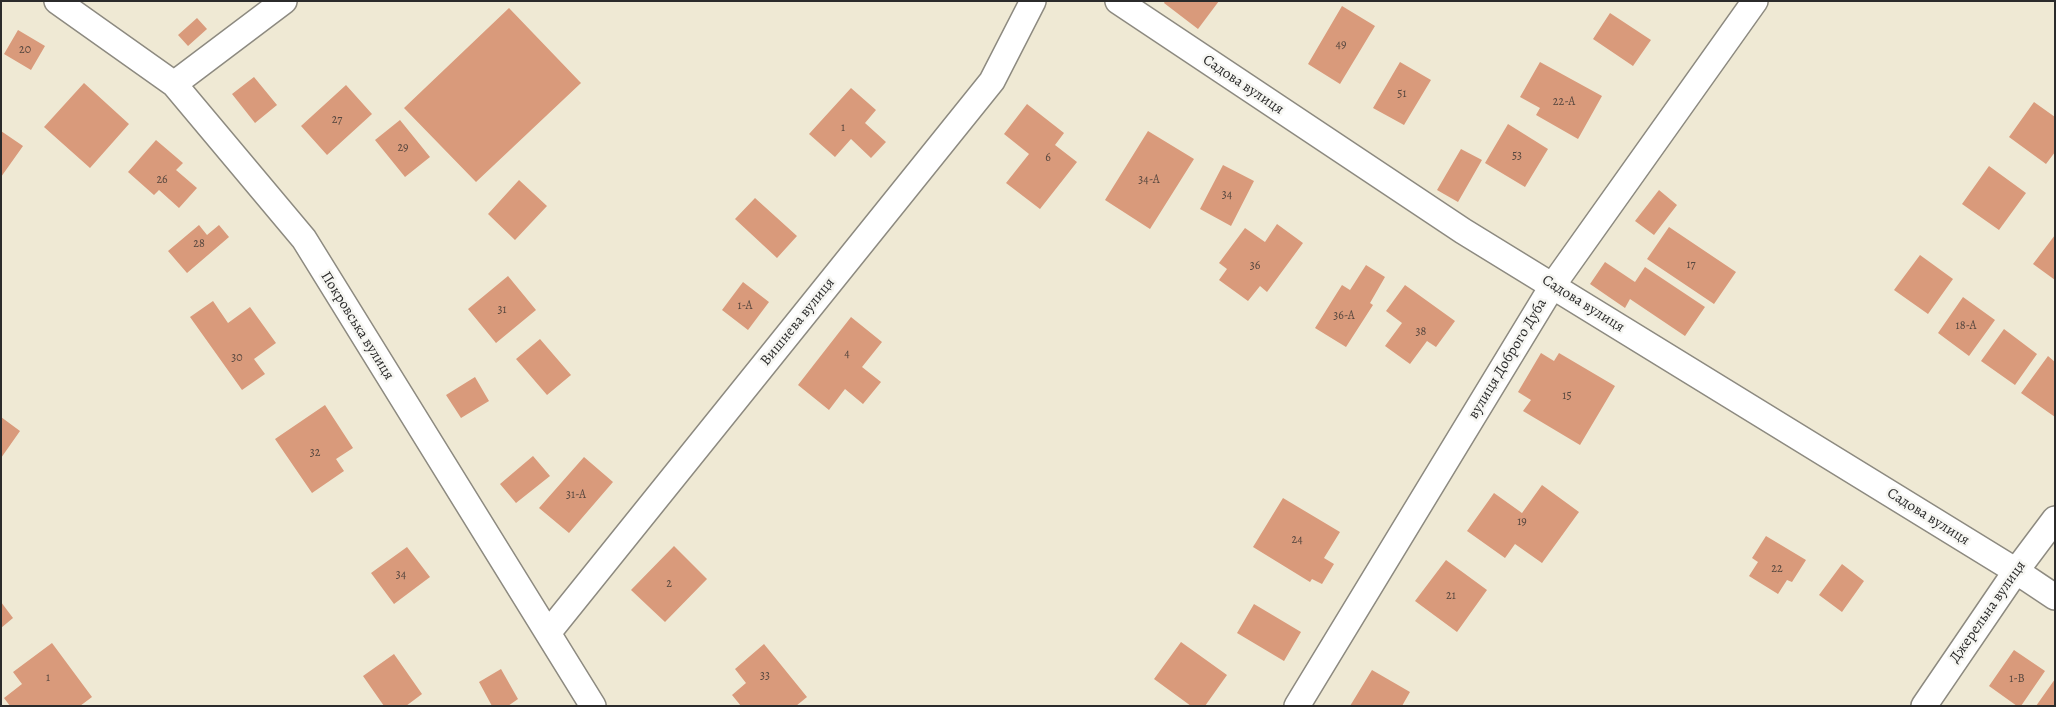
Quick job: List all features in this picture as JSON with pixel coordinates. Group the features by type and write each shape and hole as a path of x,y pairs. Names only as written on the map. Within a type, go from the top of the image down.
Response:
{"street":[{"name":"Покровська вулиця","path":"57,1 174,84 304,239 593,706"},
{"path":"174,84 284,1"},
{"name":"Вишнева вулиця","path":"548,633 992,81 1033,1"},
{"name":"Садова вулиця","path":"1118,1 1463,231 2016,571 2055,597"},
{"name":"вулиця Доброго Дуба","path":"1298,706 1553,286 1755,1"},
{"name":"Джерельна вулиця","path":"1924,706 2016,571 2055,519"}],"building":[{"path":"1165,1 1219,1 1198,29 1164,3"},
{"path":"1342,6 1375,26 1340,84 1308,64"},
{"path":"509,8 581,83 476,182 404,108"},
{"path":"1610,13 1651,40 1633,66 1593,39"},
{"path":"197,18 207,29 188,46 178,35"},
{"path":"18,30 45,46 31,70 4,54"},
{"path":"1400,62 1431,80 1404,125 1373,108"},
{"path":"1540,62 1602,96 1578,139 1536,115 1540,108 1520,97"},
{"path":"254,77 277,105 255,123 232,94"},
{"path":"84,83 129,124 90,168 44,127"},
{"path":"346,85 372,114 327,155 301,126"},
{"path":"851,88 876,110 865,123 886,142 871,158 851,139 835,157 809,134"},
{"path":"2034,102 2055,117 2055,152 2046,164 2009,137"},
{"path":"1027,104 1064,133 1055,145 1077,162 1040,209 1006,183 1029,154 1004,134"},
{"path":"400,120 430,157 405,177 375,140"},
{"path":"1508,124 1548,149 1525,187 1485,163"},
{"path":"1,131 23,146 1,177"},
{"path":"1148,131 1194,159 1150,229 1105,200"},
{"path":"156,140 183,163 176,170 197,188 179,208 159,190 154,195 128,172"},
{"path":"1461,149 1482,160 1458,202 1437,190"},
{"path":"1223,165 1254,181 1231,226 1200,209"},
{"path":"1989,166 2026,193 1999,230 1962,204"},
{"path":"519,180 547,206 515,240 488,214"},
{"path":"1659,190 1677,205 1654,235 1635,221"},
{"path":"755,198 797,236 777,258 735,219"},
{"path":"1277,224 1303,243 1267,292 1260,286 1248,301 1219,280 1227,269 1219,263 1245,228 1265,242"},
{"path":"199,225 207,235 219,225 229,237 187,273 168,251"},
{"path":"1669,227 1736,272 1714,304 1647,259"},
{"path":"2055,235 2055,280 2033,264"},
{"path":"1920,255 1953,279 1928,314 1894,290"},
{"path":"1605,262 1635,282 1645,267 1705,307 1685,336 1630,299 1625,308 1590,284"},
{"path":"1366,265 1385,277 1370,303 1373,305 1346,347 1315,328 1342,285 1350,290"},
{"path":"508,276 536,310 496,343 468,309"},
{"path":"743,282 769,302 748,330 722,310"},
{"path":"1405,285 1455,321 1436,347 1427,341 1410,364 1385,346 1402,323 1386,311"},
{"path":"1963,297 1995,320 1969,356 1938,333"},
{"path":"213,301 228,323 250,307 276,343 254,359 265,374 242,390 190,317"},
{"path":"851,317 882,342 862,367 881,382 863,404 845,389 829,410 798,385"},
{"path":"2004,329 2037,354 2015,385 1981,361"},
{"path":"540,339 571,375 547,395 516,359"},
{"path":"1541,353 1554,361 1559,353 1615,386 1580,445 1523,411 1531,400 1518,392"},
{"path":"2048,356 2055,362 2055,417 2021,393"},
{"path":"475,377 489,401 461,418 446,395"},
{"path":"325,405 353,448 336,459 344,471 312,493 275,439"},
{"path":"1,417 20,431 1,458"},
{"path":"533,456 550,476 516,503 500,484"},
{"path":"584,457 613,482 569,533 539,508"},
{"path":"1542,485 1579,512 1542,563 1515,544 1505,558 1467,531 1494,493 1522,513"},
{"path":"1283,498 1340,532 1324,558 1334,564 1322,584 1312,579 1310,582 1253,547"},
{"path":"1766,536 1806,560 1792,582 1787,580 1778,594 1749,576 1758,562 1752,558"},
{"path":"674,546 707,579 665,622 631,590"},
{"path":"407,547 430,577 394,604 371,573"},
{"path":"1446,560 1487,590 1457,632 1415,601"},
{"path":"1842,564 1864,581 1842,612 1819,595"},
{"path":"1,602 13,618 1,628"},
{"path":"1254,604 1301,632 1284,661 1237,633"},
{"path":"1181,642 1227,675 1205,706 1191,706 1154,679"},
{"path":"52,643 92,697 80,706 10,706 4,698 22,684 13,672"},
{"path":"764,644 807,697 796,706 741,706 732,695 746,683 735,669"},
{"path":"2014,650 2045,671 2021,706 2017,706 1989,686"},
{"path":"394,654 422,694 406,706 384,706 363,676"},
{"path":"501,669 518,699 508,706 492,706 479,682"},
{"path":"1372,670 1410,692 1402,706 1350,706"},
{"path":"2055,679 2055,706 2036,706"}]}
